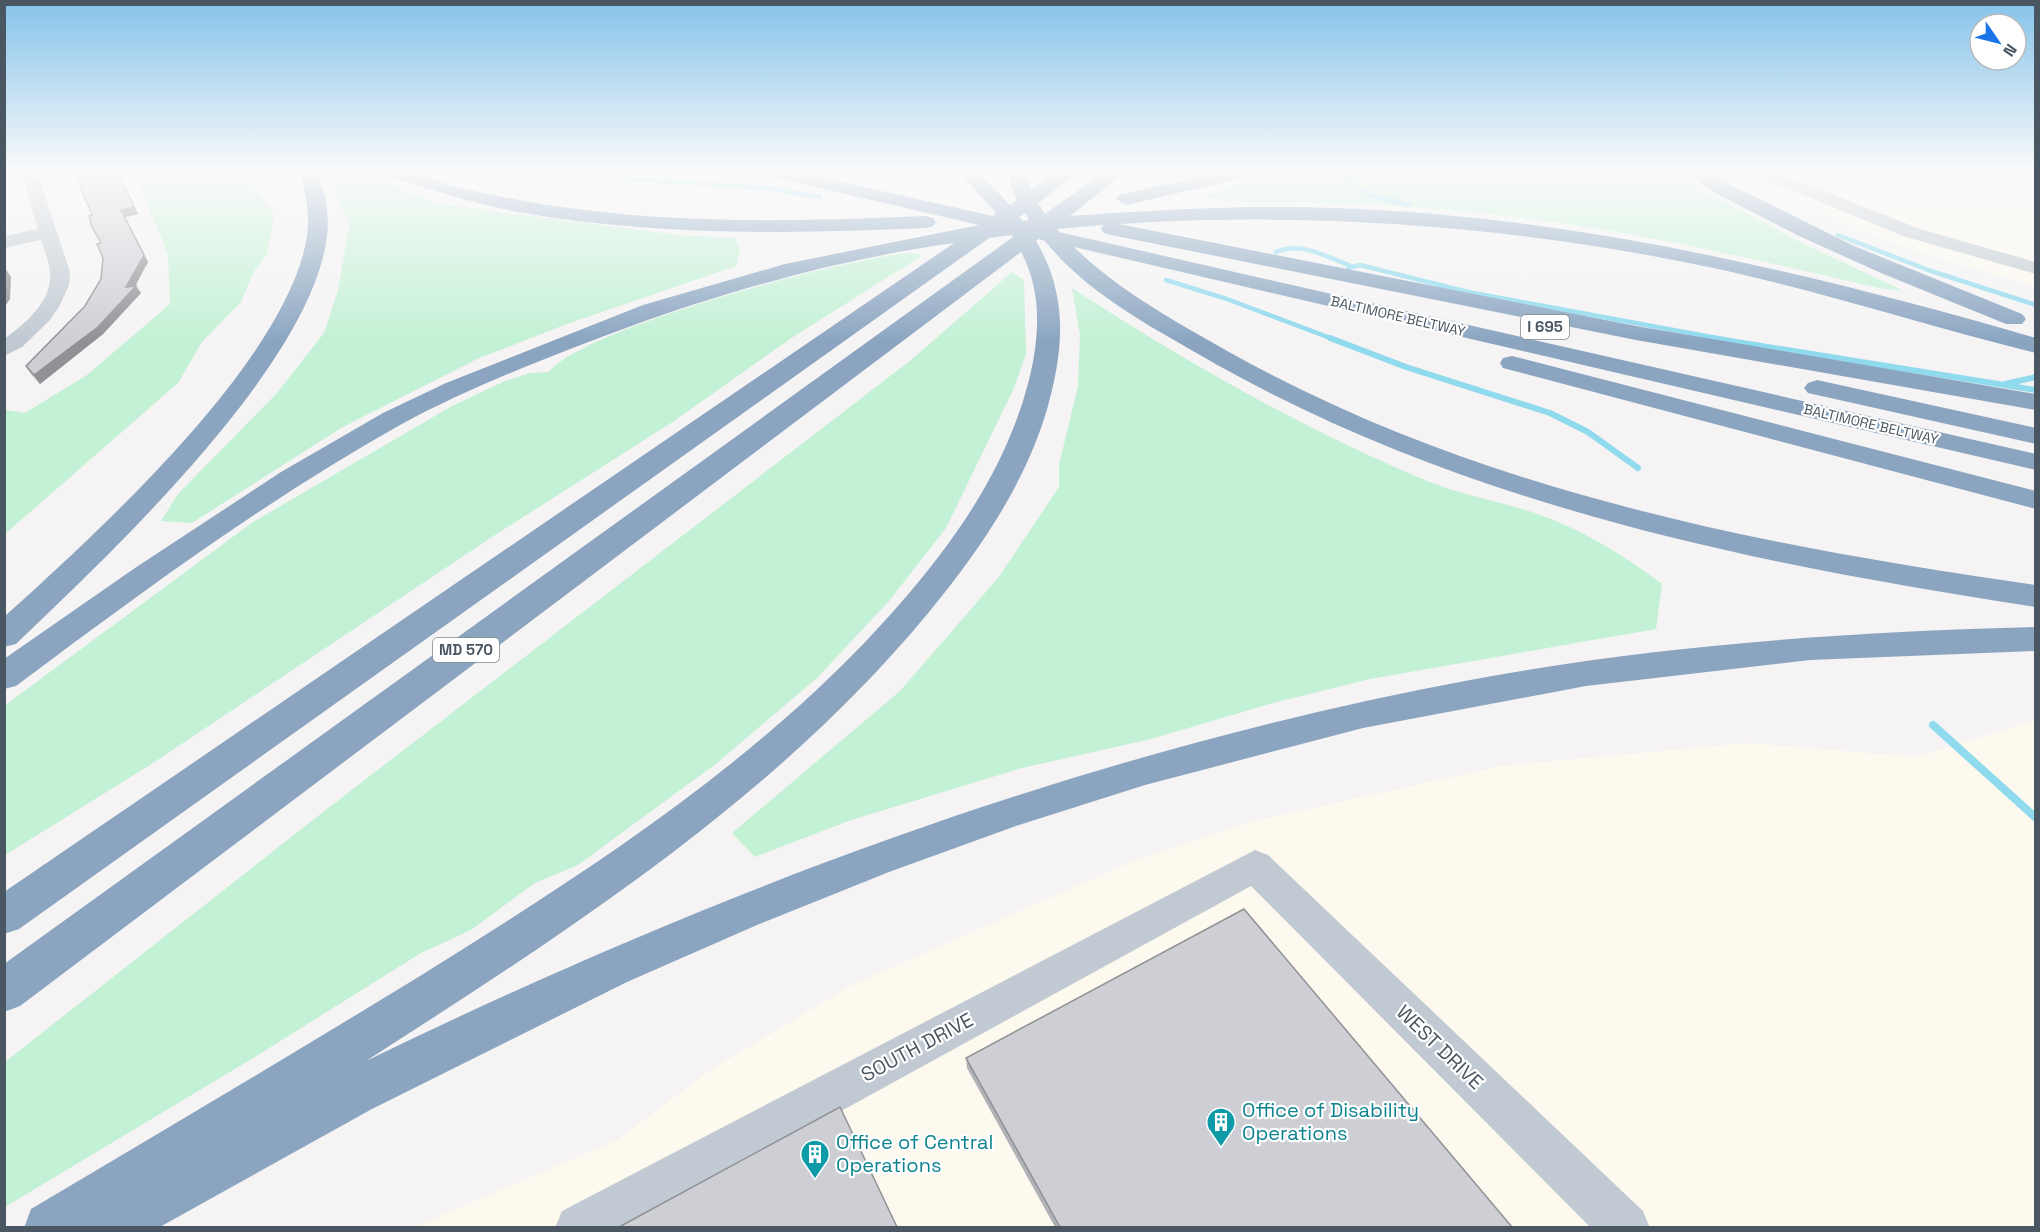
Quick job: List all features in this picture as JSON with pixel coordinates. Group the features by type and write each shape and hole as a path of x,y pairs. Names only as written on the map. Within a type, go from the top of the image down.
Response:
{"highway":[{"path":"4,636 133,513 250,377 279,332 312,258 317,226"},
{"path":"799,226 839,226"},
{"name":"MD 570","path":"4,916 992,226"},
{"name":"BALTIMORE BELTWAY","path":"1004,226 2036,462"},
{"path":"4,677 203,533 290,478 414,408 541,351 664,304 782,271 902,243 1012,226"},
{"path":"50,1227 345,1048 496,952 682,823 820,708 876,652 922,600 986,513 1017,457 1031,420 1046,356 1046,290 1034,257 1015,226"},
{"name":"MD 570","path":"4,991 1041,226"},
{"path":"1048,226 1053,235 1089,271 1131,303 1250,376 1379,434 1534,490 1624,517 1810,561 2036,596"},
{"name":"BALTIMORE BELTWAY","path":"1093,226 2036,436"},
{"path":"1097,226 1537,315 2036,402"},
{"path":"1484,226 1615,243 1783,277 1882,302 2036,346"},
{"path":"1795,226 1841,249 2036,327"},
{"path":"1155,262 1482,355 2036,500"},
{"path":"105,1227 191,1178 373,1082 511,1014 649,951 846,871 1009,813 1146,770 1289,732 1404,706 1542,680 1693,660 1771,653 1985,639 2036,639"}],"street":[{"path":"4,350 42,317 60,284 60,272 45,226"},
{"path":"1897,226 2036,268"},
{"path":"4,242 47,233"},
{"name":"SOUTH DRIVE","path":"579,1227 1255,866"},
{"name":"WEST DRIVE","path":"1255,866 1626,1227"}],"shaded area":[{"path":"1854,226 2035,226 2035,286 1913,251"},
{"path":"2035,720 2035,1227 412,1228 617,1140 709,1071 850,986 1129,863 1255,821 1501,766 1748,743 1918,757"}],"green space":[{"path":"156,226 272,226 267,254 254,271 241,302 202,342 178,383 5,534 5,410 25,413 87,375 170,304 168,254"},
{"path":"349,226 613,226 679,235 735,238 740,252 736,266 567,324 477,359 341,428 192,523 161,521 178,494 277,393 324,333 338,290"},
{"path":"1583,226 1771,226 1904,291 1879,288"},
{"path":"910,253 923,255 793,337 671,423 492,537 150,765 5,855 4,706 253,522 452,406 503,382 530,373 549,372 571,355 610,336 661,317 777,281 878,257"},
{"path":"1012,272 1024,280 1026,354 1014,388 946,528 889,601 817,678 717,763 578,865 535,883 471,930 421,953 245,1063 5,1207 5,1062 327,809 911,360"},
{"path":"1072,288 1201,368 1380,461 1453,490 1532,512 1568,526 1600,543 1662,584 1656,629 1370,679 1273,703 1151,739 1022,768 851,820 755,857 732,833 900,691 998,578 1059,487 1059,465 1078,386 1080,335"}],"building":[{"path":"129,226 144,255 126,287 136,286 98,327 34,375 26,366 85,306 101,279 103,258 97,244 101,243 92,227"},
{"name":"Office of Disability Operations","path":"1244,909 1512,1227 1060,1227 966,1058"},
{"path":"840,1107 897,1227 619,1227"}],"waterway":[{"path":"1838,235 1928,270 2036,305"},
{"path":"1276,252 1285,249 1304,249 1351,266"},
{"path":"1348,268 1360,265 1468,292 1722,339"},
{"path":"1166,280 1227,299 1333,339"},
{"path":"1330,338 1406,367 1550,413 1588,432 1638,468"},
{"path":"1712,338 2036,390"},
{"path":"2005,384 2036,377"},
{"path":"1933,725 2036,818"}],"place":[{"name":"Office of Disability Operations","path":"1221,1148"},
{"name":"Office of Central Operations","path":"815,1180"}]}
